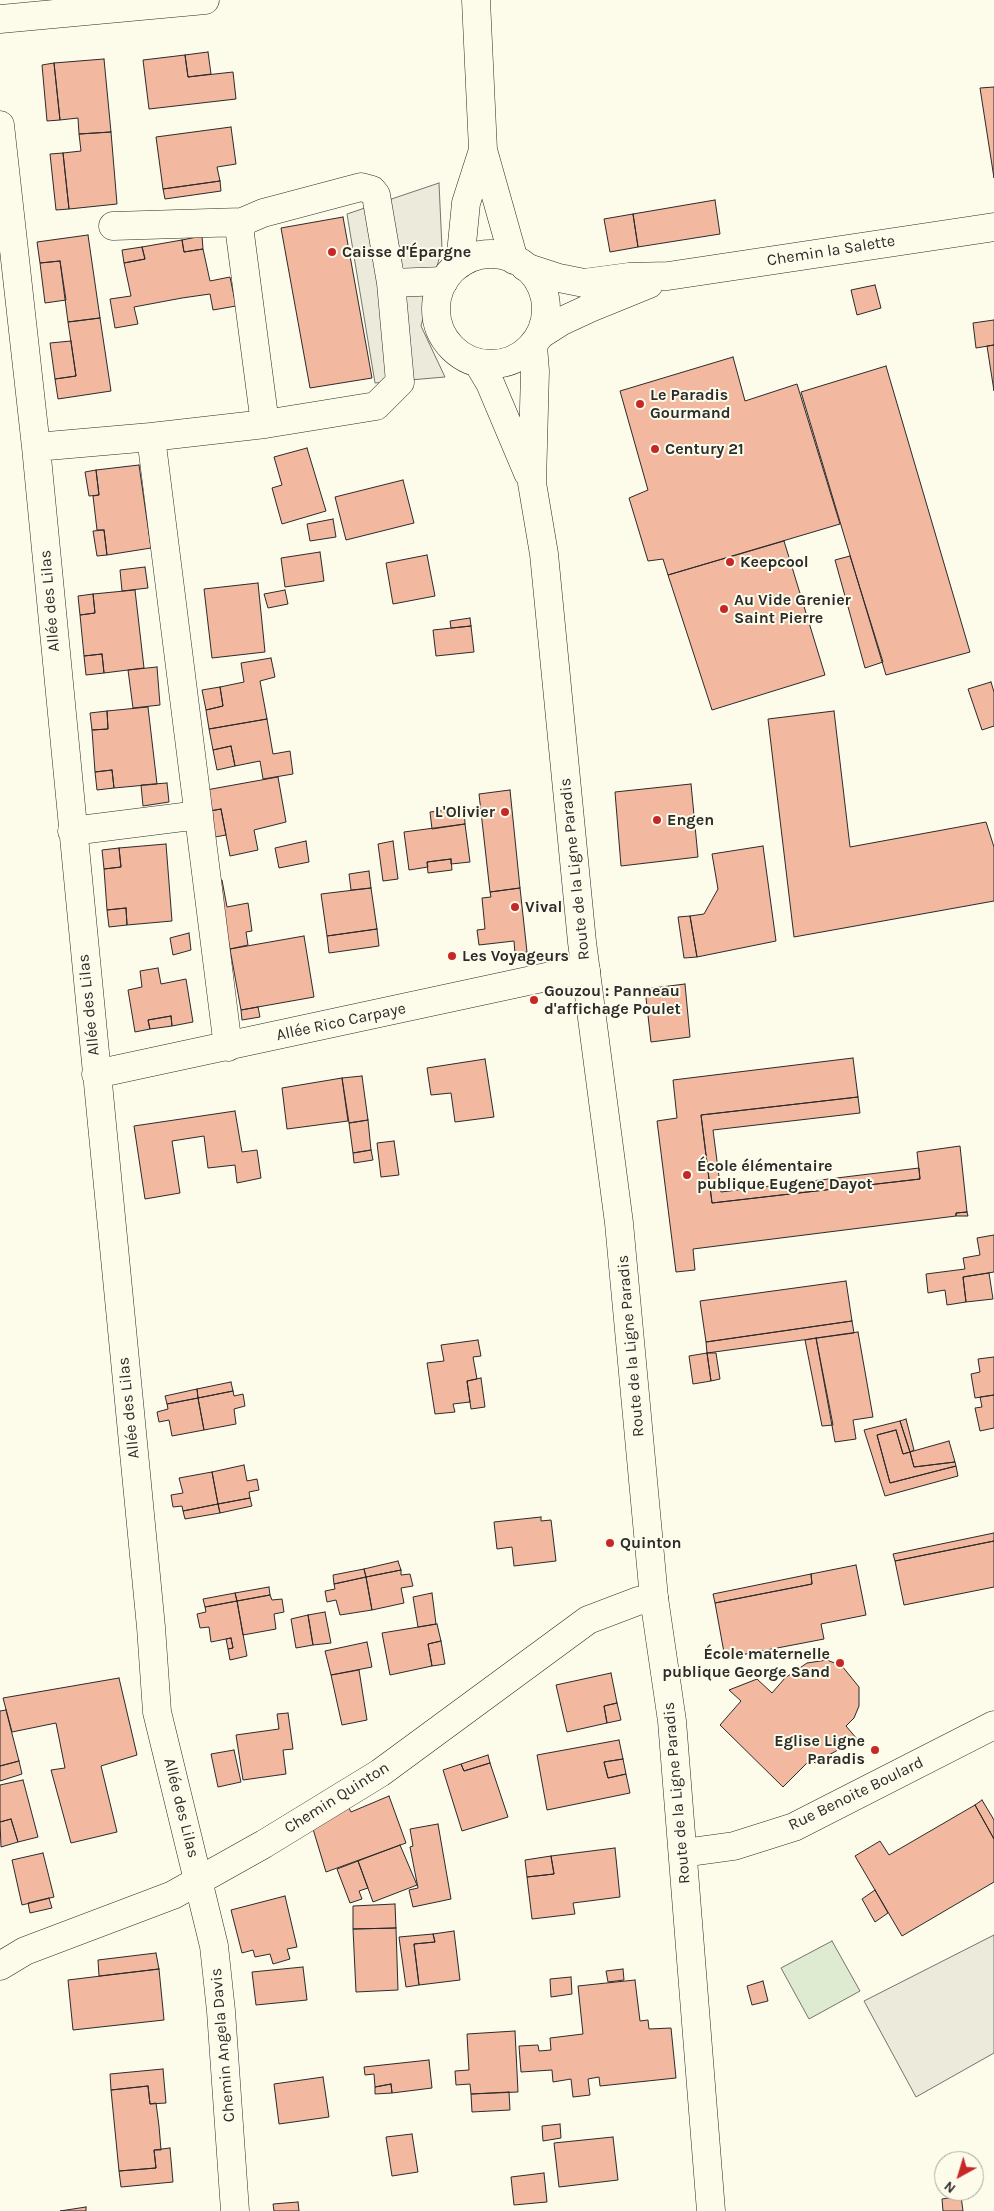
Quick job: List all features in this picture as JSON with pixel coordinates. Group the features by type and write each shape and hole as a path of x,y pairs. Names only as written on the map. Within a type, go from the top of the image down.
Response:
{"street":[{"path":"0,19 205,0"},
{"path":"476,0 483,150 520,263"},
{"name":"Allée des Lilas","path":"0,125 36,447 151,1627 157,1712 199,1880"},
{"path":"392,283 452,273 487,255 504,256 520,263 541,286 545,298 546,311 536,340 514,360 490,364 478,363 467,359 450,345 438,325 436,302 452,273 466,204 483,150"},
{"path":"36,447 151,437 265,424 376,406 400,382 392,283 376,195 372,190 361,187 263,213 242,222 113,226"},
{"path":"242,222 240,234 265,424"},
{"name":"Chemin la Salette","path":"520,263 559,278 584,283 629,277 668,276 994,227"},
{"name":"Chemin la Salette","path":"536,340 583,311 668,276"},
{"name":"Route de la Ligne Paradis","path":"536,340 532,483 544,554 586,971 619,1223 654,1598 672,1721 711,2211"},
{"name":"Route de la Ligne Paradis","path":"478,363 490,383 532,483"},
{"path":"151,437 228,1047"},
{"path":"72,831 199,815"},
{"name":"Allée Rico Carpaye","path":"96,1074 565,973 586,971"},
{"name":"Chemin Quinton","path":"0,1966 26,1951 173,1895 264,1844 380,1773 588,1620 638,1601 654,1598"},
{"name":"Rue Benoite Boulard","path":"683,1853 734,1846 794,1827 994,1725"},
{"name":"Chemin Angela Davis","path":"199,1880 216,1965 235,2211"}],"green space":[{"path":"832,1941 860,1991 809,2019 781,1968"}],"shaded area":[{"path":"439,183 442,248 421,326 445,377 375,383 347,214"},
{"path":"994,1935 994,2053 916,2097 864,2001"}],"building":[{"path":"208,52 211,74 188,77 185,55"},
{"path":"185,55 188,77 233,72 236,99 149,109 143,60"},
{"path":"104,59 111,132 79,134 78,118 60,120 54,63"},
{"path":"54,63 60,120 47,121 42,65"},
{"path":"994,87 994,178 980,88"},
{"path":"231,127 236,164 217,167 220,181 163,189 156,137"},
{"path":"111,132 117,204 69,209 63,153 81,151 79,134"},
{"path":"63,153 69,209 56,210 50,154"},
{"path":"220,181 221,191 165,199 163,189"},
{"path":"715,200 720,234 638,247 633,214"},
{"path":"633,214 638,247 610,252 604,219"},
{"path":"343,217 372,378 310,388 281,228"},
{"path":"88,235 100,318 68,322 60,261 40,263 37,242"},
{"path":"202,236 203,249 184,252 182,240"},
{"path":"182,240 184,252 203,249 210,281 230,277 236,306 213,310 210,294 182,298 134,307 138,324 115,328 110,299 131,296 124,263 145,259 142,247"},
{"path":"142,247 145,259 124,263 122,250"},
{"path":"60,261 66,300 45,303 40,263"},
{"path":"875,285 881,308 857,315 851,290"},
{"path":"100,318 111,391 58,399 55,379 76,376 68,322"},
{"path":"994,320 994,345 976,348 973,323"},
{"path":"71,341 76,376 55,379 50,343"},
{"path":"994,345 994,391 987,346"},
{"path":"733,357 745,401 797,384 840,524 668,575 663,559 648,561 629,498 648,490 620,391"},
{"path":"886,366 970,652 886,675 801,392"},
{"path":"307,448 326,511 282,524 272,488 282,485 274,457"},
{"path":"139,465 151,548 107,555 104,530 97,530 93,496 99,495 96,470"},
{"path":"96,470 99,495 89,496 85,472"},
{"path":"403,480 414,523 346,540 335,497"},
{"path":"333,519 336,537 310,541 307,524"},
{"path":"104,530 107,555 97,556 93,531"},
{"path":"784,541 825,675 712,710 668,575"},
{"path":"320,552 324,581 285,587 281,558"},
{"path":"427,555 435,596 393,604 386,563"},
{"path":"850,556 883,662 865,668 835,560"},
{"path":"145,567 148,588 122,591 120,570"},
{"path":"258,583 265,652 212,658 204,589"},
{"path":"135,590 144,668 104,673 102,654 84,656 80,615 95,613 93,594"},
{"path":"285,590 288,604 268,608 264,594"},
{"path":"93,594 95,613 80,615 78,596"},
{"path":"470,618 471,626 451,628 450,621"},
{"path":"471,626 474,652 436,656 433,630"},
{"path":"102,654 104,673 86,675 84,656"},
{"path":"271,658 275,677 260,681 267,719 209,729 206,710 223,706 220,687 244,682 241,663"},
{"path":"157,667 160,705 133,708 128,670"},
{"path":"991,682 994,692 994,726 982,730 968,689"},
{"path":"220,687 223,706 206,710 202,690"},
{"path":"148,707 157,784 114,788 112,770 95,772 92,730 108,729 107,711"},
{"path":"107,711 108,729 92,730 90,713"},
{"path":"834,711 850,847 986,822 994,847 994,901 794,937 768,719"},
{"path":"267,719 273,754 290,751 293,774 263,779 260,761 235,766 231,746 213,750 209,729"},
{"path":"231,746 235,766 217,770 213,750"},
{"path":"112,770 114,788 97,790 95,772"},
{"path":"278,777 286,822 254,830 258,850 230,856 221,809 210,811 206,790"},
{"path":"167,783 169,802 143,806 141,785"},
{"path":"691,784 698,857 621,866 615,792"},
{"path":"510,790 520,888 490,892 479,794"},
{"path":"464,808 465,824 432,829 430,812"},
{"path":"221,809 226,835 215,837 210,811"},
{"path":"465,824 470,862 451,864 451,859 427,862 428,867 409,870 404,832"},
{"path":"306,841 309,862 279,868 275,848"},
{"path":"393,841 398,879 383,881 378,844"},
{"path":"166,844 172,921 127,925 126,908 107,910 104,869 121,867 119,848"},
{"path":"763,846 776,941 697,957 690,916 704,914 718,889 712,854"},
{"path":"119,848 121,867 104,869 102,850"},
{"path":"451,859 452,870 428,873 427,862"},
{"path":"369,871 371,888 351,890 349,874"},
{"path":"215,880 222,880 227,907 248,903 252,931 246,932 248,945 230,949"},
{"path":"371,888 377,929 327,936 321,894"},
{"path":"520,888 527,952 515,954 514,941 479,945 477,930 485,929 482,898 491,897 490,892"},
{"path":"126,908 127,925 109,927 107,910"},
{"path":"690,916 697,957 684,958 678,917"},
{"path":"377,929 379,946 329,953 327,936"},
{"path":"189,933 191,950 173,955 170,938"},
{"path":"304,936 314,997 241,1010 230,949"},
{"path":"158,968 161,984 186,979 193,1022 172,1026 171,1016 148,1020 150,1029 135,1032 128,990 142,987 140,971"},
{"path":"685,984 690,1037 651,1042 645,989"},
{"path":"258,1007 260,1017 242,1020 241,1010"},
{"path":"171,1016 172,1026 150,1029 148,1020"},
{"path":"853,1058 858,1097 701,1115 712,1203 920,1179 917,1152 960,1146 967,1212 956,1213 956,1216 693,1249 695,1270 676,1272 657,1121 677,1118 673,1080"},
{"path":"485,1059 494,1117 455,1122 451,1093 431,1095 427,1068"},
{"path":"362,1076 368,1120 349,1123 342,1078"},
{"path":"342,1078 348,1121 287,1129 282,1088"},
{"path":"858,1097 860,1113 713,1130 721,1192 919,1168 920,1179 712,1203 701,1115"},
{"path":"235,1111 242,1152 257,1150 261,1178 237,1183 235,1165 208,1168 204,1136 172,1141 180,1193 145,1199 134,1126"},
{"path":"368,1120 371,1150 353,1153 349,1123"},
{"path":"394,1141 399,1175 381,1177 377,1143"},
{"path":"371,1150 373,1160 354,1163 353,1153"},
{"path":"967,1212 968,1216 956,1216 956,1213"},
{"path":"994,1235 994,1272 963,1277 966,1302 947,1305 945,1290 928,1293 926,1274 965,1269 963,1258 980,1255 977,1238"},
{"path":"989,1273 993,1299 966,1302 963,1277"},
{"path":"846,1281 852,1321 706,1342 700,1301"},
{"path":"852,1321 854,1333 707,1353 706,1342"},
{"path":"858,1332 873,1417 853,1420 856,1439 835,1442 816,1338"},
{"path":"816,1338 833,1425 822,1426 805,1340"},
{"path":"478,1340 481,1356 473,1357 477,1379 467,1381 470,1402 453,1404 455,1412 435,1414 427,1363 444,1361 441,1345"},
{"path":"707,1353 716,1353 720,1379 711,1381"},
{"path":"707,1353 711,1381 693,1384 689,1356"},
{"path":"994,1357 994,1395 975,1398 971,1374 980,1372 978,1359"},
{"path":"481,1378 485,1407 471,1409 467,1381"},
{"path":"231,1382 233,1391 198,1398 197,1389"},
{"path":"197,1389 198,1398 167,1404 165,1396"},
{"path":"233,1391 234,1396 243,1394 245,1406 234,1409 236,1424 204,1430 198,1398"},
{"path":"994,1395 994,1428 980,1431 975,1408 982,1407 980,1397"},
{"path":"198,1398 204,1430 172,1436 169,1420 159,1422 157,1412 168,1409 167,1404"},
{"path":"906,1419 914,1450 910,1452 900,1421"},
{"path":"900,1421 910,1452 903,1454 896,1430 877,1435 890,1483 956,1466 958,1476 885,1496 864,1430"},
{"path":"896,1430 903,1454 910,1452 914,1467 955,1462 956,1466 890,1483 877,1435"},
{"path":"949,1441 955,1462 914,1467 910,1452"},
{"path":"244,1465 247,1481 257,1479 259,1490 249,1492 250,1498 218,1504 212,1472"},
{"path":"212,1472 218,1504 183,1511 182,1506 173,1507 171,1495 183,1493 179,1478"},
{"path":"250,1498 252,1506 220,1513 218,1504"},
{"path":"218,1504 220,1513 185,1519 183,1511"},
{"path":"541,1517 541,1521 551,1520 556,1561 514,1566 512,1547 497,1549 494,1522"},
{"path":"994,1533 994,1541 895,1561 893,1554"},
{"path":"994,1541 994,1587 904,1605 895,1561"},
{"path":"398,1561 401,1570 366,1577 364,1569"},
{"path":"856,1565 866,1615 821,1624 824,1639 725,1658 715,1603 812,1584 811,1574"},
{"path":"364,1569 366,1577 334,1584 333,1575"},
{"path":"401,1570 401,1575 410,1574 413,1586 401,1588 404,1603 372,1610 366,1577"},
{"path":"811,1574 812,1584 715,1603 713,1594"},
{"path":"366,1577 372,1610 340,1615 336,1600 327,1602 325,1591 335,1589 334,1584"},
{"path":"269,1587 270,1595 237,1601 235,1593"},
{"path":"235,1593 237,1601 205,1607 203,1599"},
{"path":"432,1593 436,1624 418,1627 413,1597"},
{"path":"270,1595 272,1600 282,1599 284,1612 274,1614 276,1629 243,1635 237,1601"},
{"path":"237,1601 247,1656 230,1660 228,1649 233,1648 231,1638 211,1642 209,1627 200,1628 197,1614 206,1612 205,1607"},
{"path":"325,1612 331,1643 313,1645 308,1615"},
{"path":"308,1615 313,1645 296,1648 291,1619"},
{"path":"437,1624 441,1641 428,1644 432,1666 390,1675 382,1633"},
{"path":"231,1638 233,1648 228,1649 226,1639"},
{"path":"441,1641 445,1664 432,1666 428,1644"},
{"path":"367,1642 372,1667 331,1675 325,1651"},
{"path":"827,1660 842,1666 859,1687 859,1706 854,1718 846,1726 857,1739 815,1763 811,1759 783,1787 720,1725 741,1701 729,1690 757,1679 772,1693 785,1678 807,1663"},
{"path":"359,1670 367,1720 342,1725 331,1675"},
{"path":"611,1673 617,1703 604,1706 607,1723 567,1732 556,1685"},
{"path":"119,1678 137,1755 101,1766 117,1832 71,1843 51,1770 65,1768 56,1723 12,1732 3,1698"},
{"path":"617,1703 621,1720 607,1723 604,1706"},
{"path":"6,1710 19,1761 0,1766 0,1711"},
{"path":"288,1713 293,1749 283,1750 286,1774 243,1780 236,1735 279,1729 277,1714"},
{"path":"619,1740 623,1759 604,1762 608,1778 626,1774 630,1793 547,1810 537,1755"},
{"path":"234,1750 241,1782 218,1787 211,1754"},
{"path":"488,1755 490,1763 464,1771 461,1764"},
{"path":"623,1759 626,1774 608,1778 604,1762"},
{"path":"19,1761 22,1774 0,1781 0,1766"},
{"path":"490,1763 508,1817 462,1831 443,1770 461,1764 464,1771"},
{"path":"23,1780 38,1837 18,1842 11,1819 0,1822 0,1785"},
{"path":"389,1796 406,1843 326,1872 313,1829 348,1806 351,1812"},
{"path":"982,1800 994,1820 994,1839 975,1805"},
{"path":"975,1805 994,1839 994,1882 902,1936 855,1856 880,1841 889,1855"},
{"path":"11,1819 18,1842 1,1847 0,1822"},
{"path":"438,1824 451,1899 413,1907 409,1890 418,1888 410,1847 413,1846 410,1829"},
{"path":"400,1845 417,1885 373,1902 358,1861"},
{"path":"615,1848 620,1897 573,1903 575,1914 532,1919 527,1877 554,1874 551,1856"},
{"path":"43,1853 54,1897 22,1905 12,1860"},
{"path":"551,1856 554,1874 527,1877 525,1860"},
{"path":"358,1861 368,1888 359,1891 362,1899 350,1903 337,1869"},
{"path":"875,1890 888,1913 875,1922 862,1899"},
{"path":"285,1896 297,1947 287,1949 290,1959 273,1964 270,1954 255,1957 253,1950 242,1953 231,1910"},
{"path":"49,1898 52,1908 30,1913 28,1903"},
{"path":"395,1904 396,1928 353,1929 353,1906"},
{"path":"396,1928 398,1990 356,1992 353,1929"},
{"path":"454,1931 460,1980 419,1985 414,1944 435,1942 433,1934"},
{"path":"433,1934 435,1942 414,1944 419,1985 406,1987 399,1937"},
{"path":"156,1953 159,1969 99,1976 98,1960"},
{"path":"303,1967 307,2000 256,2005 252,1972"},
{"path":"159,1969 164,2020 73,2030 68,1980"},
{"path":"623,1969 624,1980 608,1982 606,1971"},
{"path":"571,1977 572,1994 551,1997 550,1979"},
{"path":"635,1980 640,2021 648,2020 649,2029 671,2028 676,2078 600,2086 599,2077 588,2079 590,2095 573,2097 571,2079 553,2082 552,2070 521,2072 519,2046 538,2045 539,2051 551,2050 550,2038 583,2034 578,1986"},
{"path":"763,1981 768,2001 752,2005 747,1986"},
{"path":"515,2031 518,2092 471,2094 470,2084 456,2085 455,2071 469,2070 467,2034"},
{"path":"429,2060 432,2088 392,2093 391,2084 375,2087 374,2074 365,2075 364,2067"},
{"path":"163,2069 166,2103 150,2104 148,2086 111,2090 110,2074"},
{"path":"323,2077 329,2117 279,2124 274,2084"},
{"path":"391,2084 392,2093 375,2094 375,2087"},
{"path":"148,2086 150,2104 156,2103 159,2126 161,2150 154,2150 156,2168 119,2171 111,2090"},
{"path":"509,2092 510,2110 472,2112 471,2094"},
{"path":"560,2124 561,2138 543,2141 542,2126"},
{"path":"412,2134 418,2172 392,2176 386,2137"},
{"path":"613,2137 618,2180 559,2187 554,2143"},
{"path":"170,2148 173,2182 121,2187 119,2171 156,2168 154,2150"},
{"path":"544,2173 547,2202 514,2205 511,2177"},
{"path":"942,2201 962,2201 963,2211 943,2211"},
{"path":"298,2202 299,2211 274,2211 273,2204"},
{"path":"86,2207 86,2211 60,2211"}],"place":[{"name":"Caisse d'Épargne","path":"332,252"},
{"name":"Le Paradis Gourmand","path":"640,404"},
{"name":"Century 21","path":"655,449"},
{"name":"Keepcool","path":"730,562"},
{"name":"Au Vide Grenier Saint Pierre","path":"724,609"},
{"name":"L'Olivier","path":"505,812"},
{"name":"Engen","path":"657,820"},
{"name":"Vival","path":"515,907"},
{"name":"Les Voyageurs","path":"452,956"},
{"name":"Gouzou : Panneau d'affichage Poulet","path":"534,1000"},
{"name":"École élémentaire publique Eugene Dayot","path":"687,1175"},
{"name":"Quinton","path":"610,1543"},
{"name":"École maternelle publique George Sand","path":"840,1663"},
{"name":"Eglise Ligne Paradis","path":"875,1750"}]}
